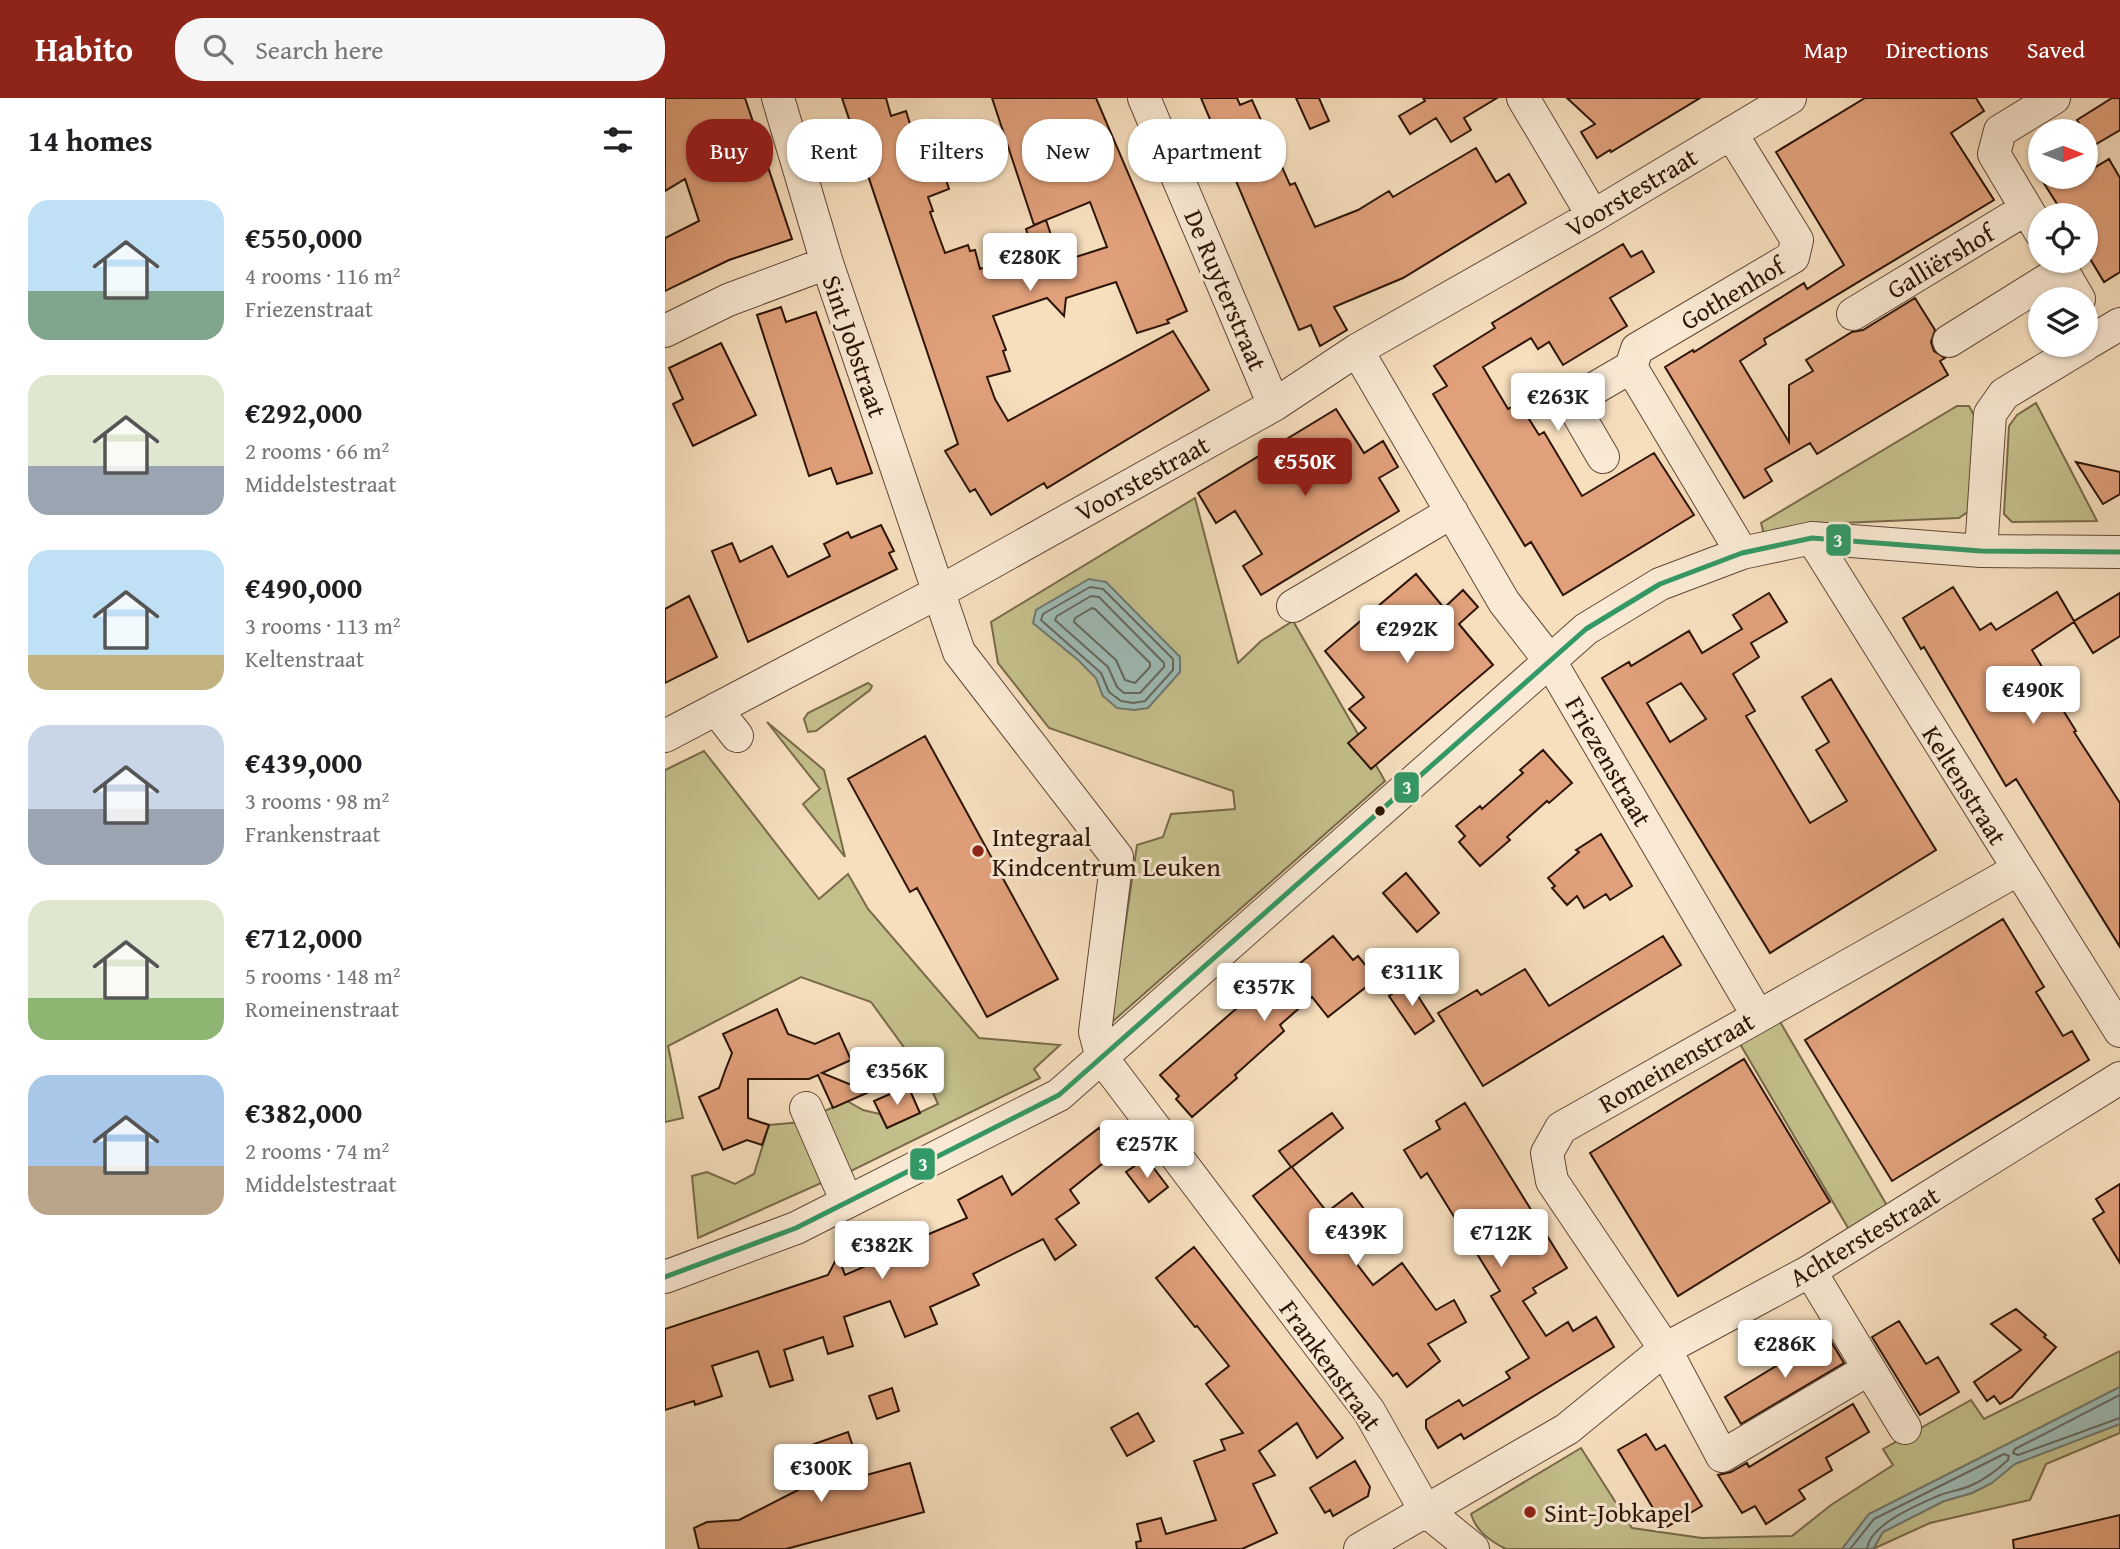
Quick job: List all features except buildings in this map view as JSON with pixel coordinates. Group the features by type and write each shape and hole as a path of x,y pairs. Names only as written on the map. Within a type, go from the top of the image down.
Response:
{"street":[{"name":"Sint Jobstraat","path":"778,98 827,263 959,652 1117,857 1095,1032 1102,1058"},
{"name":"De Ruyterstraat","path":"1144,98 1275,405"},
{"path":"1523,98 1593,216"},
{"name":"Voorstestraat","path":"665,736 939,592 1275,405 1357,350 1593,216 1790,98"},
{"name":"Galliërshof","path":"2028,212 1994,154 2000,131 2054,98"},
{"name":"Gothenhof","path":"1603,457 1571,402 1632,367 1637,349 1793,257 1797,240 1731,133"},
{"name":"Galliërshof","path":"1853,314 2028,224"},
{"path":"665,331 728,300 827,263"},
{"path":"1949,341 2050,273"},
{"name":"Friezenstraat","path":"1357,350 1504,602 1550,661 1758,1016"},
{"path":"1981,551 1990,414 2004,394 2058,357"},
{"path":"1632,367 1742,553"},
{"path":"1293,606 1452,512"},
{"path":"665,1277 796,1228 1059,1095 1586,629 1660,584 1742,553 1812,538 1981,551 2120,552"},
{"name":"Keltenstraat","path":"1812,538 2120,1031"},
{"path":"716,709 737,736"},
{"name":"Romeinenstraat","path":"1869,1369 1722,1456 1665,1349 1552,1181 1547,1153 1561,1128 2017,870"},
{"name":"Frankenstraat","path":"1102,1058 1369,1410 1425,1510"},
{"name":"Achterstestraat","path":"1360,1549 1567,1429 1665,1349 1810,1271 2120,1078"},
{"path":"806,1108 847,1202"},
{"path":"1810,1271 1905,1428"},
{"path":"1425,1510 1473,1549"}],"shaded area":[{"path":"2036,403 2097,521 2012,522 2004,514 2009,426 2017,415"},
{"path":"1957,406 1969,406 1974,415 1969,511 1959,518 1817,524 1764,534 1761,523"},
{"path":"1195,498 1238,663 1261,641 1293,621 1385,781 1111,1023 1137,845 1163,837 1171,814 1235,809 1233,791 1049,728 998,663 991,622","holes":["1078,659 1134,710 1103,696 1096,678"]},
{"path":"868,683 872,686 870,690 816,731 808,732 804,719 808,713"},
{"path":"767,722 824,770 845,857 803,804 820,789"},
{"path":"704,751 819,899 848,874 868,909 979,1038 1060,1045 1034,1069 1040,1078 847,1173 820,1113 847,1101 863,1110 880,1114 887,1128 938,1104 927,1079 871,1002 801,977 668,1046 683,1118 665,1122 665,770"},
{"path":"1772,1008 1889,1209 1851,1233 1733,1032"},
{"path":"802,1122 828,1180 698,1238 692,1176 707,1172 735,1184 754,1174 769,1125"},
{"path":"2120,1351 2120,1387 1869,1514 1842,1549 1506,1549 1484,1535 1471,1514 1581,1448 1632,1528 1702,1538 1792,1536 1831,1505 1893,1465 1883,1449 1971,1400 1984,1419"},
{"path":"2120,1424 2120,1433 2046,1464 2030,1500 1930,1523 1873,1549 1883,1532 1944,1501 1972,1493 1990,1484 2014,1464"}],"water":[{"path":"1089,579 1106,582 1180,657 1180,672 1148,708 1117,708 1103,696 1096,678 1033,623 1036,610"},
{"path":"2120,1387 2120,1424 2015,1464 1992,1483 1972,1493 1944,1501 1883,1532 1873,1549 1842,1549 1869,1514"}],"transit line":[{"name":"3","path":"665,1277 796,1228 1059,1095 1586,629 1660,584 1742,553 1812,538 1981,551 2120,552"}],"place":[{"name":"Integraal Kindcentrum Leuken","path":"978,851"},
{"name":"Sint-Jobkapel","path":"1530,1512"}]}
